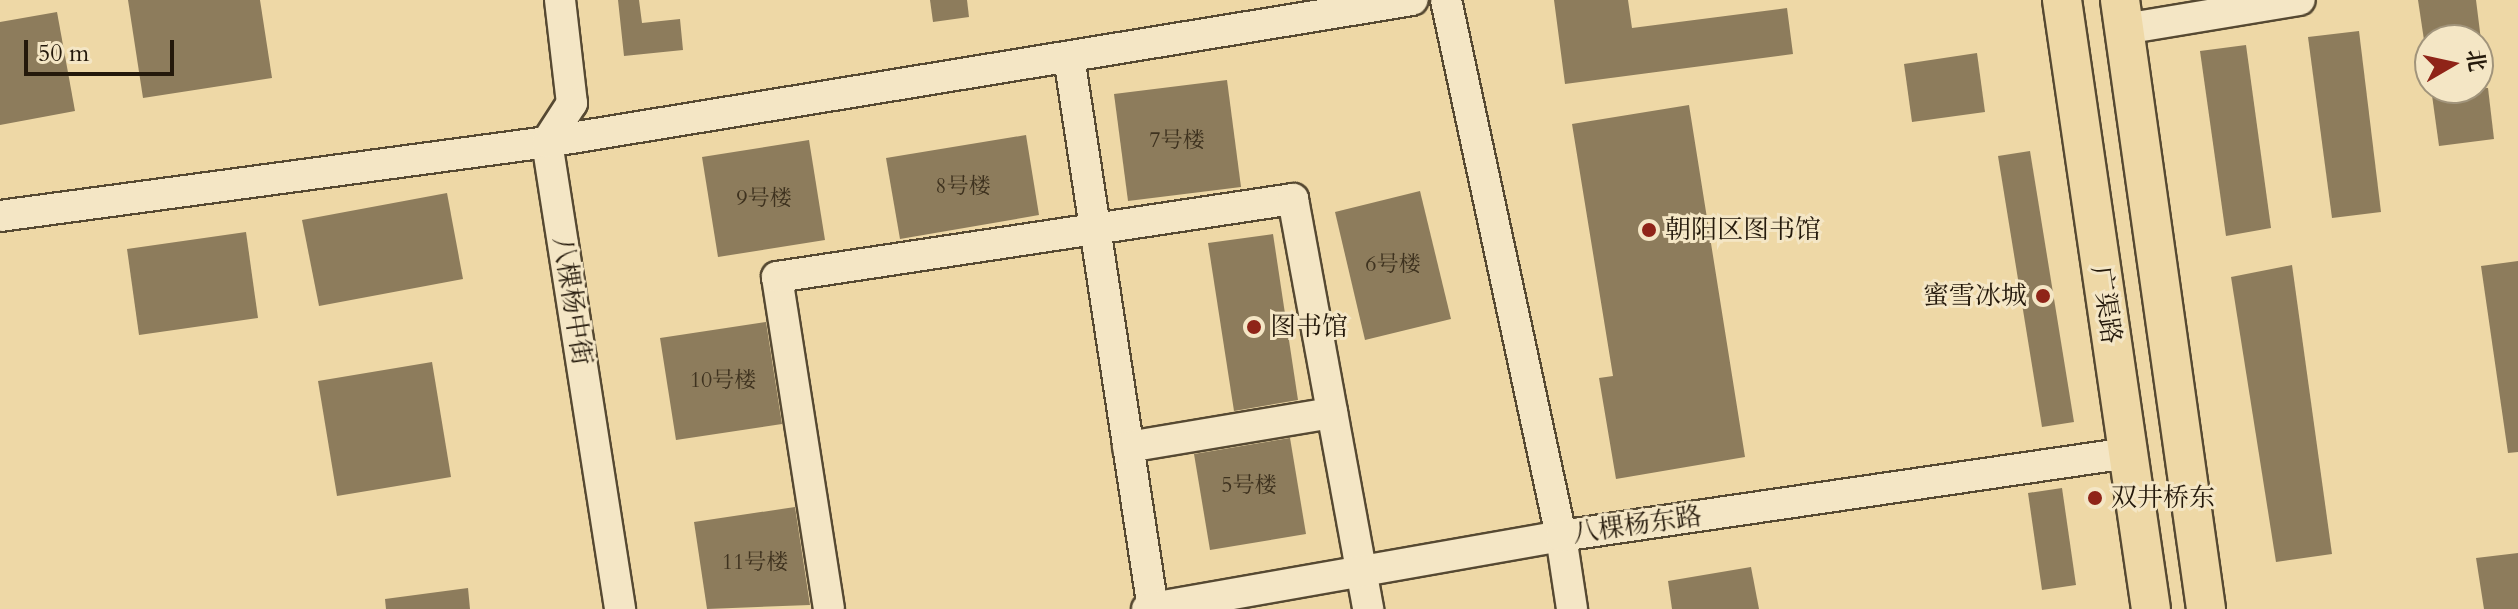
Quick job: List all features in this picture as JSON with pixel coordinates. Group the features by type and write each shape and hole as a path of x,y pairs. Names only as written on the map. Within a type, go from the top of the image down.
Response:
{"main road":[{"name":"广渠路","path":"2062,0 2151,609"},
{"path":"2122,14 2206,609"}],"street":[{"path":"547,142 572,103 560,0"},
{"path":"0,216 547,142 1412,0"},
{"path":"1446,0 1561,536 1572,609"},
{"path":"2122,14 2300,0"},
{"path":"1069,57 1153,608"},
{"name":"八棵杨中街","path":"547,142 620,609"},
{"path":"829,609 777,277 1293,199 1368,609"},
{"path":"1128,447 1332,413"},
{"name":"八棵杨东路","path":"1147,609 1561,536 2128,453"}],"building":[{"path":"128,0 260,0 272,78 143,98"},
{"path":"618,0 639,0 642,23 680,19 683,50 624,56"},
{"path":"930,0 967,0 969,17 933,22"},
{"path":"1554,0 1628,0 1632,28 1787,8 1793,54 1565,84"},
{"path":"2418,0 2476,0 2479,24 2422,24"},
{"path":"57,12 75,111 0,125 0,22"},
{"path":"2359,31 2381,212 2332,218 2308,37"},
{"path":"2246,45 2271,228 2226,236 2200,51"},
{"path":"1977,53 1985,112 1912,122 1904,64"},
{"path":"1227,80 1241,187 1128,201 1114,94"},
{"path":"2433,104 2490,104 2494,139 2439,146"},
{"name":"朝阳区图书馆","path":"1689,105 1745,457 1616,479 1599,378 1613,376 1572,124"},
{"path":"1026,135 1039,215 900,239 886,158"},
{"path":"809,140 825,240 718,257 702,157"},
{"path":"2030,151 2074,422 2042,427 1998,156"},
{"path":"1420,191 1451,319 1365,340 1335,212"},
{"path":"447,193 463,279 319,306 302,220"},
{"path":"246,232 258,318 139,335 127,249"},
{"name":"图书馆","path":"1273,234 1298,400 1234,411 1208,243"},
{"path":"2518,261 2518,452 2508,453 2481,266"},
{"path":"2292,265 2332,554 2276,562 2231,277"},
{"path":"766,322 782,424 676,440 660,338"},
{"path":"432,362 451,477 337,496 318,381"},
{"path":"1290,438 1306,534 1210,550 1194,454"},
{"path":"2062,488 2076,585 2042,590 2028,493"},
{"path":"795,507 810,605 707,609 694,522"},
{"path":"2518,553 2518,609 2484,609 2476,558"},
{"path":"1751,567 1759,609 1672,609 1668,581"},
{"path":"468,588 470,609 386,609 385,599"}],"place":[{"name":"朝阳区图书馆","path":"1649,230"},
{"name":"蜜雪冰城","path":"2043,296"},
{"name":"图书馆","path":"1254,327"},
{"name":"双井桥东","path":"2095,498"}]}
